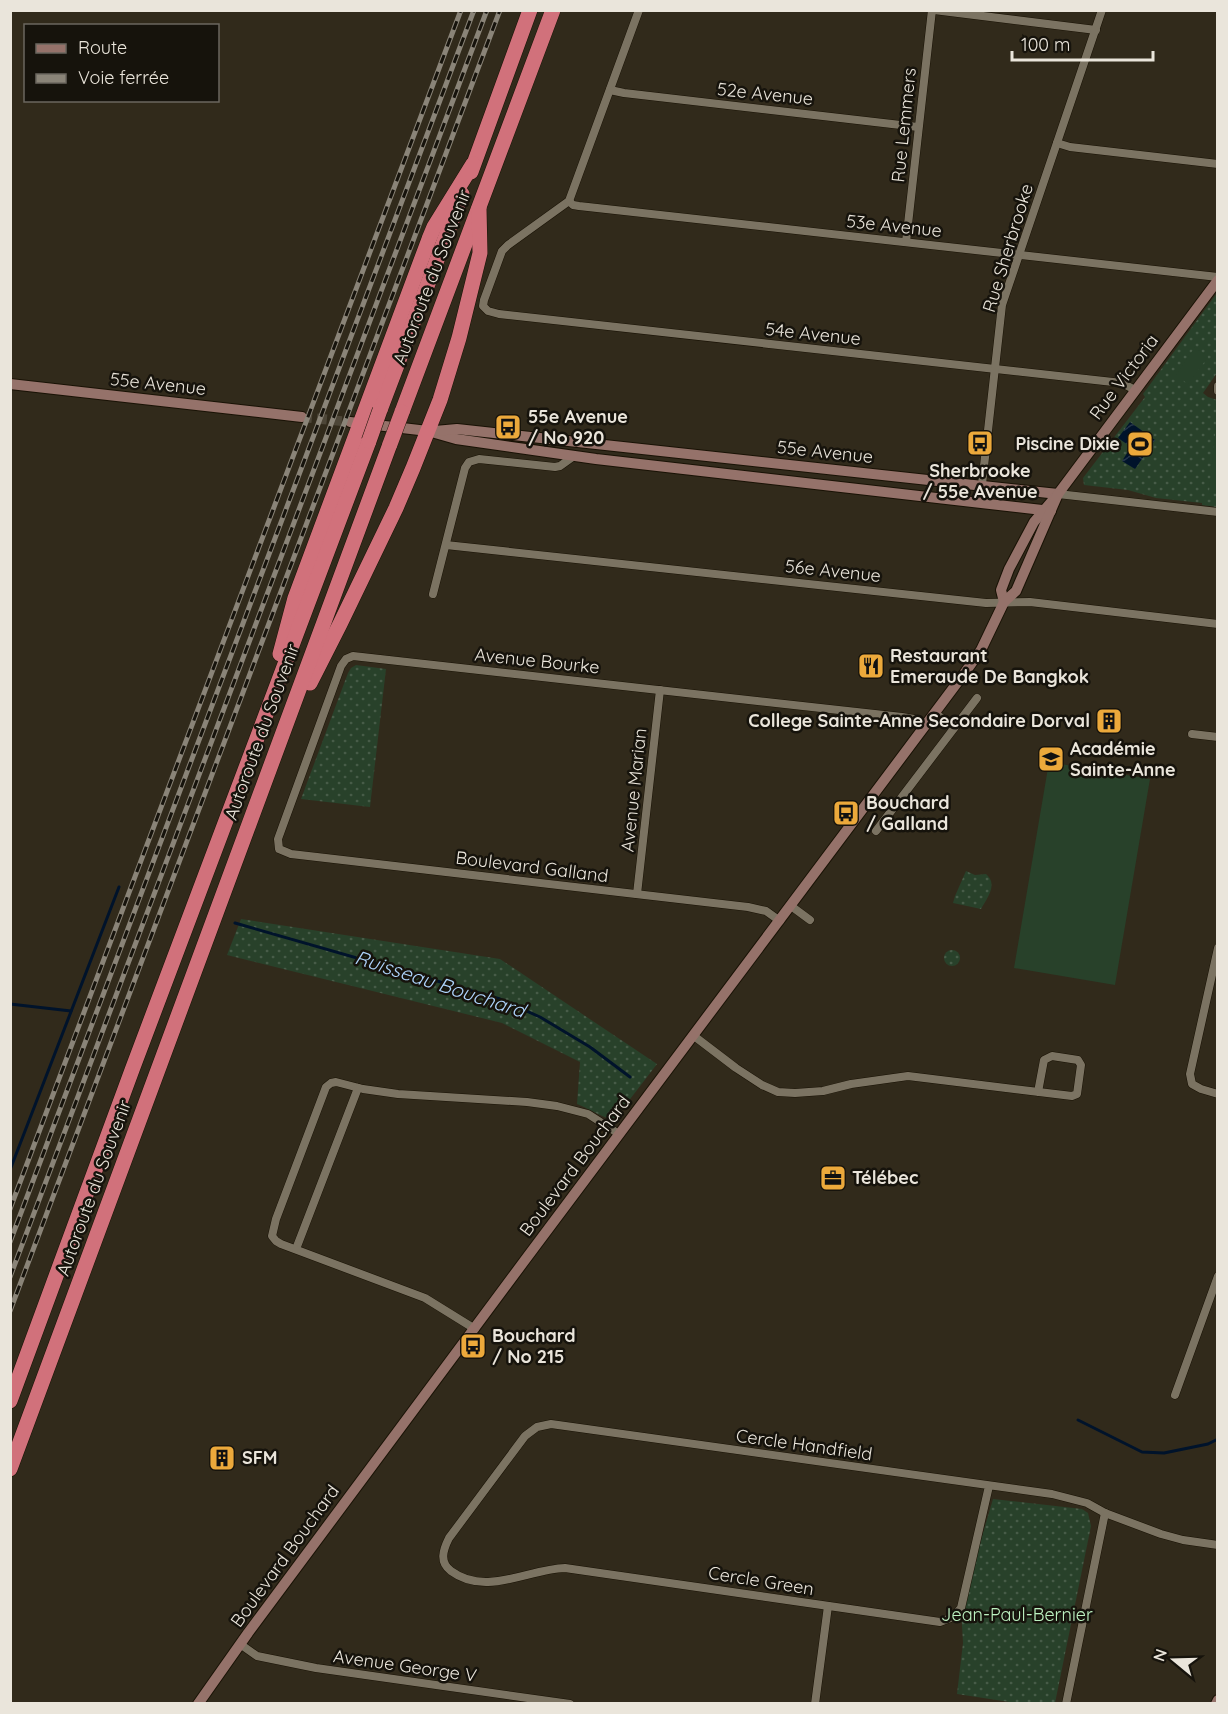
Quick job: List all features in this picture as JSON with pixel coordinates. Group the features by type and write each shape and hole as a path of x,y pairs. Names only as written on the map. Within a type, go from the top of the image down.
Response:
{"highway":[{"name":"Autoroute du Souvenir","path":"10,1401 530,10"},
{"name":"Autoroute du Souvenir","path":"10,1475 286,728 324,618 553,10"},
{"path":"260,731 295,598 355,423 434,227 473,164"},
{"path":"286,728 340,624 399,500 428,431 449,371 480,254 479,208"}],"main road":[{"name":"Rue Victoria","path":"981,650 1004,602 1016,591 1048,510 1058,494 1218,278"},
{"name":"55e Avenue","path":"10,384 302,417"},
{"name":"55e Avenue","path":"355,423 428,431 457,429 1058,494"},
{"name":"55e Avenue","path":"428,431 456,440 574,456 1048,510"},
{"name":"Boulevard Bouchard","path":"198,1704 240,1644 981,650"}],"street":[{"path":"569,201 639,10"},
{"path":"933,10 1095,30"},
{"name":"Rue Lemmers","path":"906,242 933,10"},
{"name":"Rue Sherbrooke","path":"980,502 1002,305 1102,10"},
{"name":"52e Avenue","path":"610,90 918,126"},
{"path":"1057,143 1070,147 1218,164"},
{"name":"53e Avenue","path":"569,201 579,206 1218,278"},
{"name":"54e Avenue","path":"569,201 502,251 483,304 488,311 495,314 1122,383 1135,390"},
{"name":"55e Avenue","path":"446,545 465,468 471,460 555,467 574,456"},
{"name":"55e Avenue","path":"1058,494 1218,512"},
{"path":"433,594 446,545"},
{"name":"56e Avenue","path":"446,545 986,603 1030,602 1218,624"},
{"name":"Avenue Bourke","path":"279,849 280,829 341,666 349,657 358,656 908,717 925,726"},
{"name":"Avenue Marian","path":"637,894 660,690"},
{"path":"876,831 977,698"},
{"path":"935,713 954,728"},
{"path":"1192,734 1218,737"},
{"name":"Boulevard Galland","path":"279,849 291,854 319,858 758,909 780,921"},
{"path":"791,906 810,920"},
{"path":"1218,948 1190,1074 1192,1084 1218,1094"},
{"path":"694,1036 745,1074 778,1092 823,1091 851,1084 908,1076 1038,1092 1072,1096 1077,1094 1081,1065 1078,1060 1052,1056 1044,1060 1038,1092"},
{"path":"475,1329 425,1298 276,1241 272,1236 328,1084 336,1082 358,1088 405,1095 558,1106 588,1114 619,1134"},
{"path":"296,1249 358,1088"},
{"path":"1175,1395 1218,1276"},
{"name":"Cercle Handfield","path":"443,1554 449,1538 525,1436 544,1424 1068,1497 1161,1534 1218,1545"},
{"name":"Cercle Green","path":"443,1554 443,1562 447,1568 458,1576 482,1582 505,1581 565,1568 940,1622 953,1617 961,1608 989,1486"},
{"path":"1066,1704 1105,1513"},
{"path":"815,1704 828,1606"},
{"name":"Avenue George V","path":"240,1644 257,1656 316,1668 509,1699 570,1704"}],"green space":[{"path":"1217,293 1217,373 1203,393 1217,400 1217,507 1156,498 1128,490 1084,485 1083,478 1145,397 1143,394"},
{"path":"1195,347 1208,357 1188,384 1176,375"},
{"path":"1217,416 1218,493 1209,492"},
{"path":"356,665 386,669 370,807 301,799 348,673"},
{"path":"1049,762 1150,779 1115,985 1014,968"},
{"path":"966,871 975,875 986,874 990,878 991,891 981,909 953,903"},
{"path":"241,919 500,959 657,1064 614,1120 609,1119 577,1104 580,1062 502,1023 227,955"},
{"path":"949,950 955,950 960,958 958,964 949,966 944,961 944,955"},
{"name":"Jean-Paul-Bernier","path":"993,1499 1082,1509 1088,1513 1091,1526 1055,1703 1016,1703 957,1694 963,1643 961,1608"}],"water":[{"name":"Piscine Dixie","path":"1130,422 1155,440 1135,469 1122,461 1131,447 1118,438"}],"waterway":[{"name":"Ruisseau Bouchard","path":"10,1170 119,887"},
{"name":"Ruisseau Bouchard","path":"235,923 500,999 540,1017 590,1047 630,1077"},
{"path":"10,1004 71,1011"},
{"name":"Ruisseau Bouchard","path":"1078,1420 1142,1452 1164,1453 1208,1444 1218,1439"}],"tunnel":[{"path":"302,417 350,422"}],"railway":[{"path":"10,1209 461,10"},
{"path":"10,1242 474,10"},
{"path":"10,1277 487,10"},
{"path":"10,1311 500,10"}],"place":[{"name":"55e Avenue / No 920","path":"508,427"},
{"name":"Sherbrooke / 55e Avenue","path":"980,443"},
{"name":"Piscine Dixie","path":"1140,444"},
{"name":"Restaurant Emeraude De Bangkok","path":"871,666"},
{"name":"College Sainte-Anne Secondaire Dorval","path":"1109,721"},
{"name":"Académie Sainte-Anne","path":"1051,759"},
{"name":"Bouchard / Galland","path":"846,813"},
{"name":"Télébec","path":"833,1178"},
{"name":"Bouchard / No 215","path":"473,1346"},
{"name":"SFM","path":"222,1458"}]}
